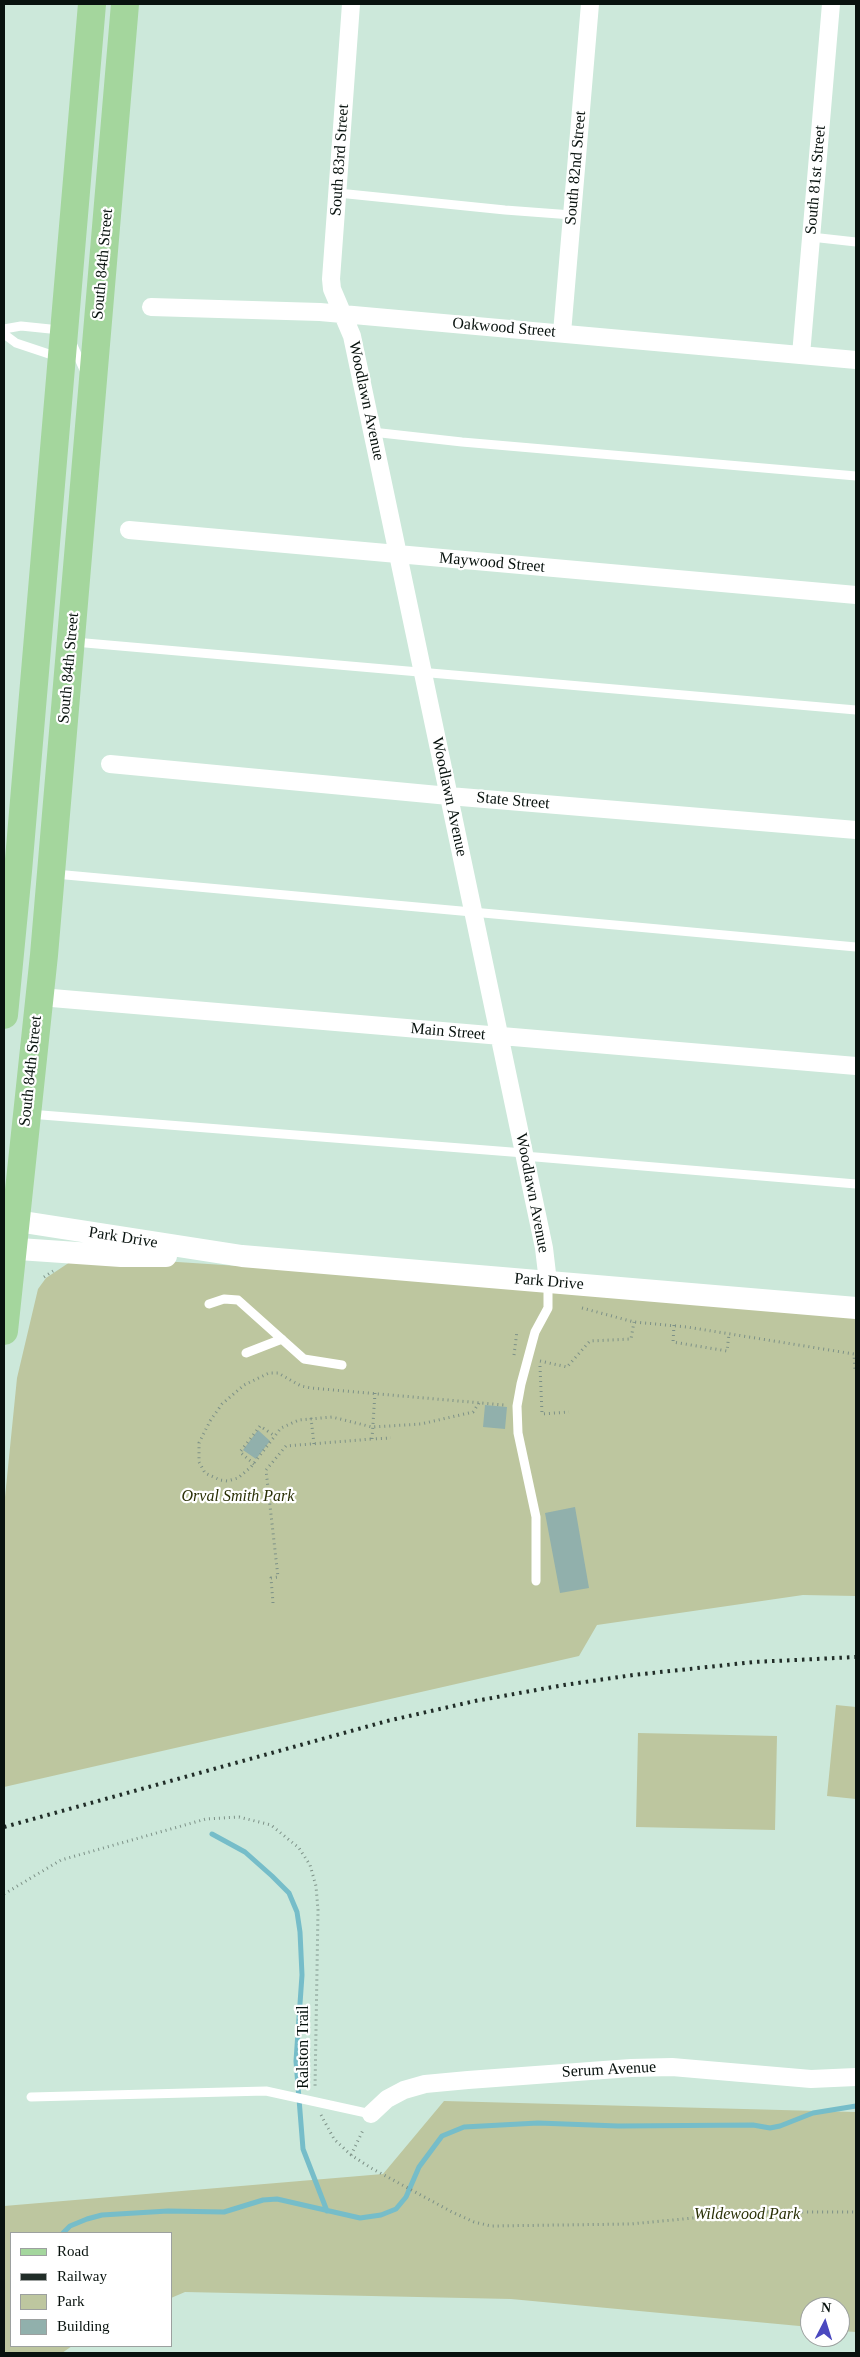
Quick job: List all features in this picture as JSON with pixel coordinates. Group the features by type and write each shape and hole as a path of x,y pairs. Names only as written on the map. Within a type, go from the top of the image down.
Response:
{"main road":[{"name":"South 84th Street","path":"4,1015 92,4"},
{"name":"South 84th Street","path":"4,1331 10,1220 26,1114 40,997 72,642 125,4"}],"street":[{"name":"South 83rd Street","path":"343,314 332,289 331,279 351,4"},
{"name":"South 82nd Street","path":"562,333 590,4"},
{"name":"South 81st Street","path":"801,355 831,4"},
{"name":"Oakwood Street","path":"151,307 320,312 856,360"},
{"name":"Woodlawn Avenue","path":"343,314 352,336 544,1248 548,1282"},
{"name":"Maywood Street","path":"129,530 856,595"},
{"name":"State Street","path":"110,764 449,796 856,830"},
{"name":"Main Street","path":"40,997 856,1066"},
{"name":"Park Drive","path":"10,1220 242,1256 856,1308"},
{"name":"Park Drive","path":"8,1248 122,1256 242,1256"},
{"name":"Serum Avenue","path":"371,2114 386,2100 404,2090 425,2084 477,2079 631,2068 672,2067 811,2079 856,2077"}],"lane":[{"path":"338,193 505,210 572,214"},
{"path":"811,238 856,242"},
{"path":"4,329 21,326 63,331 75,348 92,391"},
{"path":"4,334 16,343 61,359"},
{"path":"372,432 462,442 856,476"},
{"path":"72,642 856,710"},
{"path":"51,874 856,947"},
{"path":"26,1114 856,1184"},
{"path":"536,1581 536,1517 518,1424 518,1406 521,1384 535,1332 548,1308 548,1282"},
{"path":"209,1304 224,1299 238,1300 304,1359 342,1365"},
{"path":"246,1353 282,1339"},
{"path":"31,2097 266,2091 317,2104 335,2105 371,2114"}],"path":[{"path":"582,1308 634,1322 674,1325 854,1354 855,1370"},
{"path":"528,1357 567,1367 590,1341 631,1339 634,1322"},
{"path":"674,1325 673,1342 727,1352 729,1334"},
{"path":"514,1358 516,1330"},
{"path":"540,1360 542,1414 569,1412"},
{"path":"479,1402 472,1412 421,1424 372,1427 332,1417 311,1418 287,1424 275,1436 254,1464 234,1480 220,1480 212,1477 201,1468 198,1449 210,1421 222,1404 244,1385 261,1375 278,1373 301,1386 311,1388 375,1393 479,1402 510,1405"},
{"path":"372,1439 375,1393"},
{"path":"311,1418 314,1444"},
{"path":"254,1464 240,1452 260,1426 275,1436"},
{"path":"273,1603 271,1578 278,1577 266,1470 286,1446 391,1438"},
{"name":"Ralston Trail","path":"4,1894 61,1860 206,1819 222,1816 256,1819 271,1825 285,1834 299,1848 310,1865 316,1886 318,1910 314,2083 317,2104 334,2139 351,2155 452,2212 474,2222 508,2227 631,2224 755,2212 856,2212"},
{"path":"351,2155 371,2114"}],"green space":[{"name":"Orval Smith Park","path":"76,1258 132,1259 284,1269 856,1316 856,1596 803,1595 597,1625 579,1656 4,1787 4,1507 17,1378 38,1289 46,1278"},
{"path":"836,1705 856,1707 856,1799 827,1796"},
{"path":"638,1733 777,1736 775,1830 636,1827"},
{"name":"Wildewood Park","path":"444,2101 856,2112 856,2332 850,2332 850,2297 800,2297 800,2326 511,2299 185,2292 172,2298 172,2232 10,2232 10,2347 71,2347 62,2353 4,2353 4,2206 383,2174"}],"building":[{"path":"485,1405 507,1407 505,1429 483,1427"},
{"path":"258,1430 270,1441 256,1459 243,1450"},
{"path":"575,1507 589,1588 560,1593 545,1513"}],"waterway":[{"path":"212,1834 245,1852 272,1876 289,1893 297,1912 302,1975 296,2061 303,2149 327,2211"},
{"path":"64,2232 70,2226 102,2215 168,2211 224,2212 263,2200 277,2199 360,2218 381,2215 396,2209 406,2197 419,2167 442,2136 464,2127 538,2123 618,2126 753,2125 770,2128 813,2113 856,2106"}],"railway":[{"path":"4,1827 387,1721 475,1701 633,1675 754,1662 856,1657"}]}
